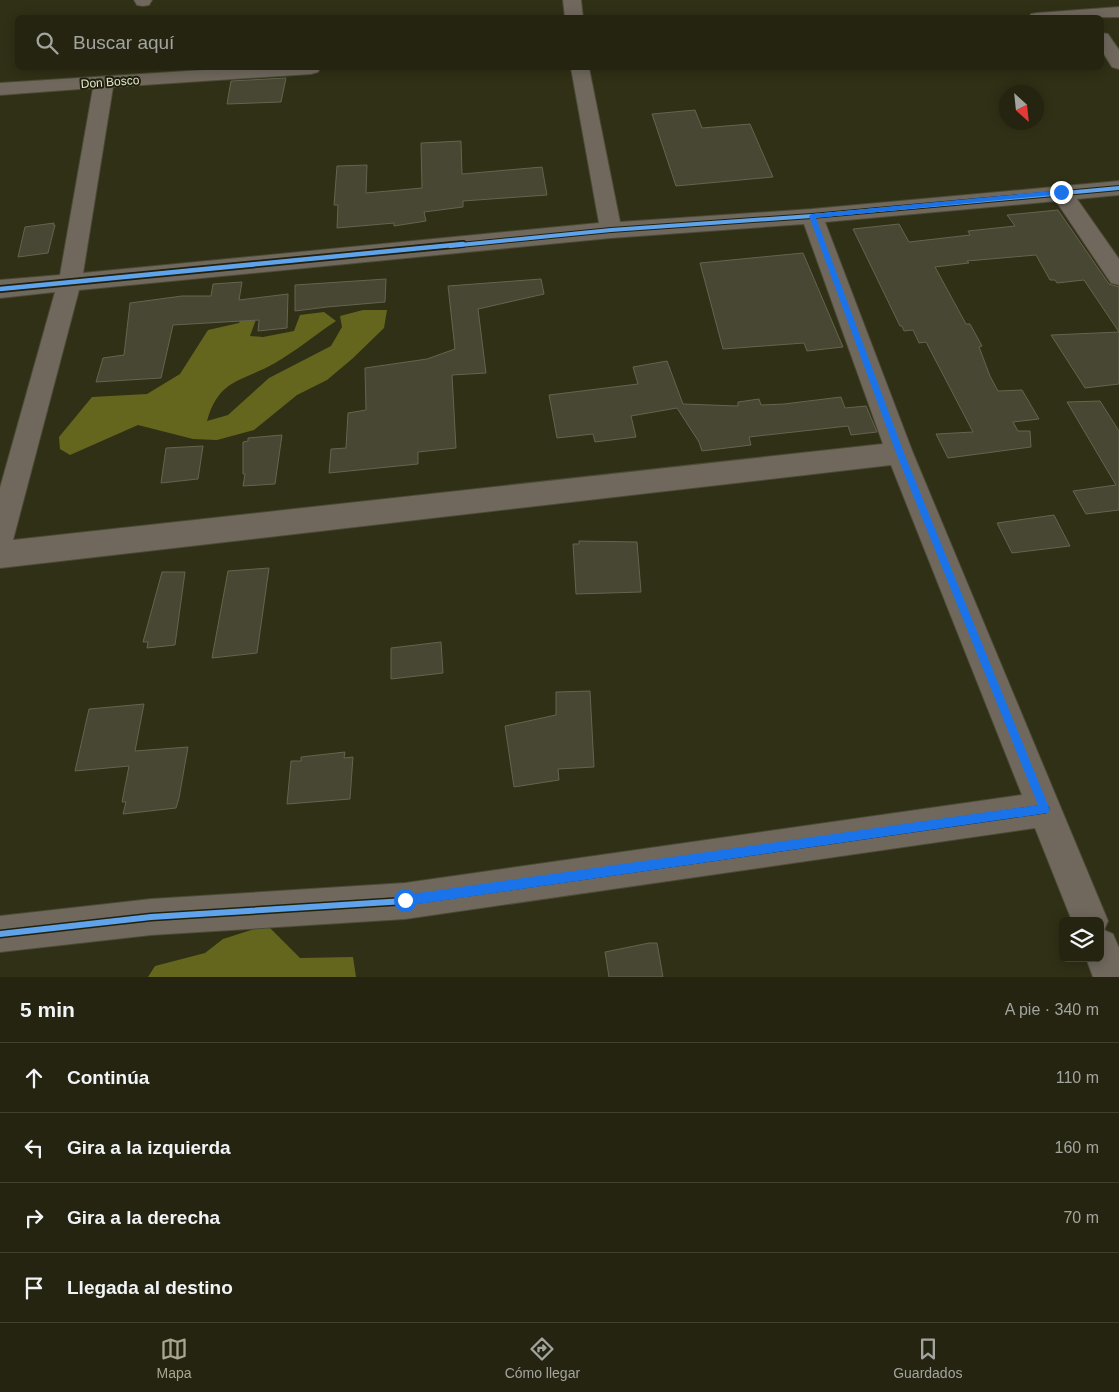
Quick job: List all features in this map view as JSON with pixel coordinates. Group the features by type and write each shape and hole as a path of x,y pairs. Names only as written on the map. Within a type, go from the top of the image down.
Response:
{"street":[{"path":"572,0 574,15"},
{"path":"1071,0 1085,15"},
{"path":"1094,15 1119,12"},
{"path":"1104,41 1119,63"},
{"name":"Don Bosco","path":"0,89 281,70"},
{"path":"580,70 612,230"},
{"path":"0,538 70,281 104,82"},
{"path":"0,288 612,230 812,216 1119,188"},
{"path":"1061,192 1119,278"},
{"path":"812,216 900,453 1088,917"},
{"path":"0,554 900,453"},
{"path":"0,934 151,918 405,900 1045,810"},
{"path":"1104,957 1112,977"}],"shaded area":[{"path":"248,307 258,314 250,336 263,337 294,331 300,315 324,312 336,321 283,358 242,378 225,389 218,396 207,421 228,415 269,378 331,346 342,327 340,316 363,310 387,310 384,328 352,359 327,380 297,395 254,430 217,440 193,439 138,425 70,455 60,449 59,437 92,397 147,394 180,374 208,330 239,323"},
{"path":"267,925 300,958 353,957 356,977 148,977 155,966 205,953 223,939"}],"building":[{"path":"286,78 281,102 227,104 231,81"},
{"path":"695,110 702,128 750,124 773,177 676,186 652,114"},
{"path":"461,141 462,174 542,167 547,195 463,201 463,207 424,212 426,221 394,226 394,223 337,228 338,205 334,205 337,166 367,165 366,193 422,188 421,143"},
{"path":"1058,210 1109,284 1119,287 1119,332 1084,280 1057,283 1055,280 1050,280 1036,255 967,261 969,263 935,267 966,324 970,324 982,346 979,347 998,391 1022,390 1039,419 1013,422 1018,431 1030,431 1031,447 948,458 936,434 973,432 926,342 919,343 913,330 904,331 902,326 900,326 853,229 899,224 909,242 970,235 968,231 1015,226 1007,215"},
{"path":"54,223 48,253 18,257 25,227"},
{"path":"803,253 843,347 807,351 804,343 723,349 700,263"},
{"path":"386,279 385,302 295,311 295,285"},
{"path":"541,279 544,294 478,309 486,373 452,375 456,448 418,452 418,464 329,473 331,449 346,448 348,413 366,410 365,368 427,359 455,349 448,286"},
{"path":"242,282 239,300 288,294 287,328 258,331 259,320 173,325 161,378 96,382 103,358 124,355 130,303 182,296 211,296 213,284"},
{"path":"1119,332 1119,384 1085,388 1051,335"},
{"path":"667,361 683,404 738,406 738,402 759,399 761,405 784,404 841,397 845,408 866,406 877,432 851,435 848,426 749,437 751,445 702,451 699,442 677,408 631,416 636,437 595,442 593,434 557,438 549,395 638,384 633,367"},
{"path":"1100,401 1119,431 1119,510 1086,514 1073,491 1116,485 1067,402"},
{"path":"282,435 275,484 243,486 245,474 243,474 243,442 248,441 248,438"},
{"path":"203,446 198,479 161,483 166,448"},
{"path":"1054,515 1070,546 1012,553 997,523"},
{"path":"579,541 637,542 641,592 576,594 573,544 579,544"},
{"path":"269,568 257,653 212,658 228,571"},
{"path":"162,572 185,572 175,645 147,648 148,642 143,642"},
{"path":"441,642 443,673 391,679 391,648"},
{"path":"590,691 594,767 558,769 559,780 514,787 505,726 556,715 556,692"},
{"path":"144,704 135,751 188,747 179,798 176,808 123,814 126,802 122,802 129,766 75,771 89,709"},
{"path":"345,752 344,758 353,757 350,799 287,804 291,761 301,761 301,757"},
{"path":"657,943 663,977 609,977 605,952"}],"cycle path":[{"path":"0,289 611,230 812,216 1119,188"},
{"path":"0,934 151,917 405,901 1045,809"}],"route":[{"path":"405,900 1045,810 900,453 812,216 1061,192"}]}
